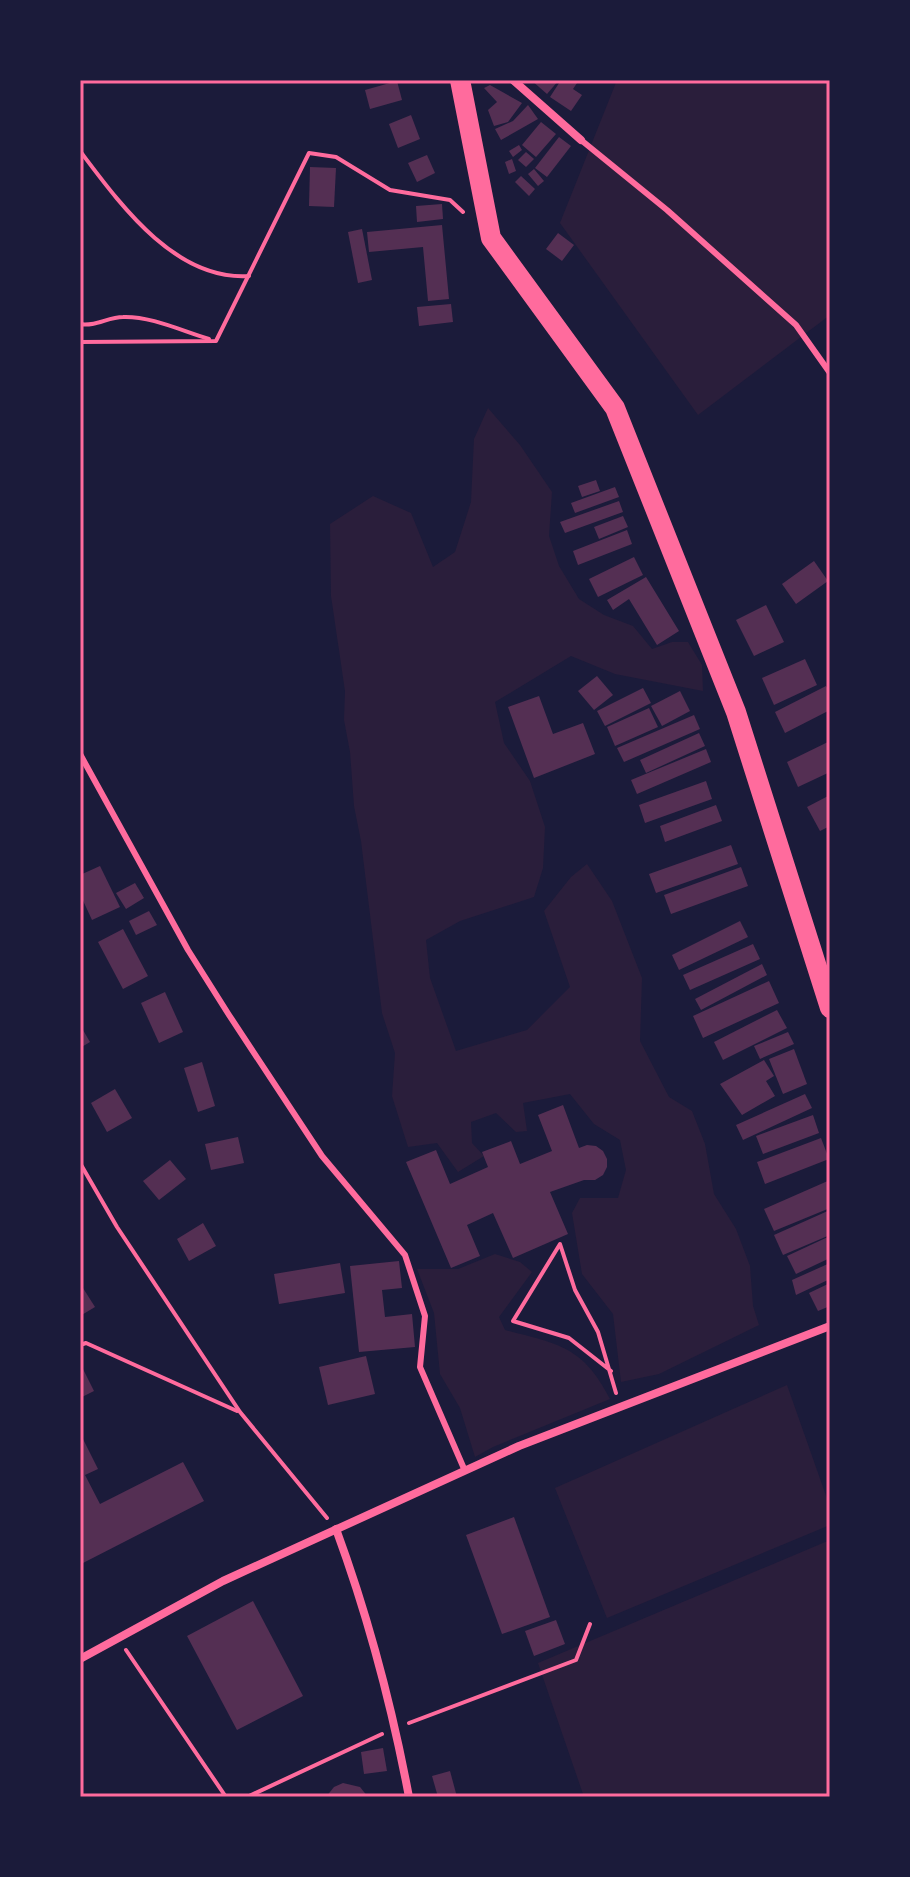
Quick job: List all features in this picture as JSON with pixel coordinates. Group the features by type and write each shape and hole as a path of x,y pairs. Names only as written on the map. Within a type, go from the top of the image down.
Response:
{"main road":[{"path":"460,80 491,238 615,408 736,712 830,1008"}],"street":[{"path":"513,80 581,140"},
{"path":"80,1659 223,1581 519,1446 830,1326"},
{"path":"336,1529 396,1728 409,1797"}],"lane":[{"path":"581,140 667,210 796,325 830,373"},
{"path":"80,754 188,950 238,1028 322,1156 405,1255 425,1316 420,1367 465,1471"}],"path":[{"path":"80,151 143,230 193,264 232,277 249,276"},
{"path":"216,341 309,153 336,157 390,190 450,200 491,238"},
{"path":"80,324 87,326 122,316 152,321 216,341"},
{"path":"80,342 216,341"},
{"path":"80,1163 117,1227 240,1412 336,1529"},
{"path":"611,1371 569,1338 513,1321 560,1244 575,1290 598,1332 611,1371 620,1407"},
{"path":"80,1345 86,1343 240,1412"},
{"path":"247,1797 396,1728 576,1660 590,1624"},
{"path":"118,1638 226,1797"}],"shaded area":[{"path":"617,80 830,80 830,315 698,415 560,223"},
{"path":"488,408 520,445 552,492 549,536 559,566 579,599 604,615 633,626 652,649 672,642 688,642 702,665 703,691 615,674 571,656 495,702 504,743 530,781 545,827 543,868 534,897 460,921 426,940 430,978 456,1051 527,1030 570,987 544,911 571,877 587,864 612,901 642,978 640,1041 669,1097 692,1111 705,1144 714,1194 736,1229 750,1266 753,1306 759,1325 659,1374 621,1382 613,1314 582,1274 572,1213 580,1198 618,1198 626,1170 620,1140 594,1124 570,1094 523,1103 527,1131 516,1132 496,1113 471,1122 472,1143 484,1156 458,1172 437,1143 408,1147 392,1096 395,1053 382,1013 354,806 344,720 345,691 331,596 330,524 373,496 411,513 433,567 455,552 471,502 474,439"},
{"path":"495,1254 520,1262 532,1272 499,1317 505,1330 567,1350 590,1368 610,1399 475,1457 460,1408 440,1374 434,1313 417,1269 458,1269"},
{"path":"787,1385 830,1507 830,1525 607,1618 555,1488"},
{"path":"830,1540 830,1797 584,1797 538,1663"}],"building":[{"path":"531,80 559,80 547,94"},
{"path":"561,80 579,80 573,89 582,95 571,111 550,97"},
{"path":"397,81 402,100 370,109 365,90"},
{"path":"490,85 522,103 508,122 494,126 488,110 497,102 484,88"},
{"path":"528,105 538,119 501,140 495,129 513,121"},
{"path":"411,115 420,139 398,148 389,124"},
{"path":"541,122 556,134 536,157 522,145"},
{"path":"559,137 571,146 547,177 535,168"},
{"path":"519,145 522,150 513,157 509,151"},
{"path":"526,152 534,159 526,167 518,160"},
{"path":"427,155 435,173 417,182 408,163"},
{"path":"512,159 516,171 509,174 505,162"},
{"path":"310,167 336,168 334,207 309,206"},
{"path":"534,169 544,181 538,186 528,174"},
{"path":"521,176 535,189 529,196 515,182"},
{"path":"442,204 443,219 417,222 416,206"},
{"path":"442,225 449,299 428,301 423,247 369,252 367,232"},
{"path":"362,229 372,280 358,283 348,232"},
{"path":"558,233 574,245 562,261 546,249"},
{"path":"451,304 453,322 419,326 417,307"},
{"path":"596,480 600,491 582,497 578,486"},
{"path":"615,487 619,497 575,513 571,503"},
{"path":"619,501 623,512 565,533 560,522"},
{"path":"623,516 628,527 599,539 594,527"},
{"path":"627,530 632,544 578,565 573,551"},
{"path":"634,557 643,575 598,597 589,579"},
{"path":"814,561 828,581 796,604 782,584"},
{"path":"646,577 679,631 657,645 629,599 613,610 607,600"},
{"path":"766,605 784,642 754,656 736,620"},
{"path":"805,659 817,685 774,705 762,678"},
{"path":"597,676 613,695 594,710 578,691"},
{"path":"826,686 830,693 830,710 785,733 775,712"},
{"path":"643,688 651,703 605,726 597,711"},
{"path":"680,691 690,711 662,726 651,706"},
{"path":"539,696 553,734 583,723 595,754 534,778 508,707"},
{"path":"649,708 658,727 615,746 607,727"},
{"path":"694,715 700,729 624,762 617,748"},
{"path":"699,733 705,746 646,773 640,760"},
{"path":"830,741 830,772 798,787 787,762"},
{"path":"706,749 711,762 637,794 631,780"},
{"path":"706,781 712,799 645,823 639,805"},
{"path":"830,795 830,826 820,831 807,807"},
{"path":"716,805 722,821 665,842 660,826"},
{"path":"731,845 738,864 656,893 649,874"},
{"path":"100,866 120,907 92,920 80,894 80,875"},
{"path":"741,867 748,886 671,914 664,895"},
{"path":"135,883 144,898 126,909 116,893"},
{"path":"149,911 157,925 136,935 129,921"},
{"path":"740,921 748,937 679,970 672,955"},
{"path":"123,929 148,976 123,989 98,942"},
{"path":"753,944 760,959 690,990 683,975"},
{"path":"762,964 767,975 701,1010 695,999"},
{"path":"769,981 779,1003 703,1038 693,1016"},
{"path":"165,992 183,1032 159,1043 141,1003"},
{"path":"777,1010 787,1028 723,1060 714,1042"},
{"path":"80,1025 90,1042 80,1048"},
{"path":"788,1032 794,1044 760,1059 754,1046"},
{"path":"794,1049 807,1084 783,1094 769,1059"},
{"path":"764,1060 774,1076 766,1081 775,1096 742,1115 720,1084"},
{"path":"202,1062 215,1106 198,1112 184,1068"},
{"path":"115,1089 132,1118 107,1132 91,1103"},
{"path":"805,1094 812,1108 743,1140 736,1125"},
{"path":"563,1105 579,1148 596,1146 607,1159 603,1175 595,1180 584,1180 550,1192 568,1234 513,1258 493,1213 467,1225 480,1256 451,1268 406,1162 436,1150 450,1184 488,1167 482,1152 511,1141 520,1164 552,1151 538,1115"},
{"path":"813,1115 819,1133 763,1154 756,1136"},
{"path":"238,1137 244,1163 211,1170 205,1144"},
{"path":"821,1138 829,1159 765,1184 757,1162"},
{"path":"170,1160 186,1179 159,1200 143,1181"},
{"path":"830,1180 830,1208 774,1231 764,1209"},
{"path":"830,1210 830,1235 783,1255 774,1235"},
{"path":"203,1223 216,1246 189,1261 177,1239"},
{"path":"830,1236 830,1258 796,1274 787,1256"},
{"path":"399,1261 402,1288 382,1290 385,1317 412,1314 415,1347 359,1352 350,1266"},
{"path":"340,1263 345,1293 279,1304 274,1274"},
{"path":"830,1263 830,1279 796,1295 792,1280"},
{"path":"830,1283 830,1306 818,1311 809,1293"},
{"path":"83,1288 95,1307 80,1316 80,1290"},
{"path":"366,1356 375,1394 328,1405 319,1367"},
{"path":"80,1363 94,1391 80,1398"},
{"path":"80,1433 98,1469 85,1475 100,1504 183,1462 204,1501 83,1563 80,1557"},
{"path":"514,1517 550,1617 502,1634 466,1535"},
{"path":"253,1601 303,1696 237,1730 187,1636"},
{"path":"556,1620 565,1644 534,1656 525,1631"},
{"path":"383,1748 387,1771 364,1774 361,1752"},
{"path":"450,1771 457,1797 438,1797 432,1776"},
{"path":"343,1783 360,1787 368,1797 326,1797 334,1787"}]}
